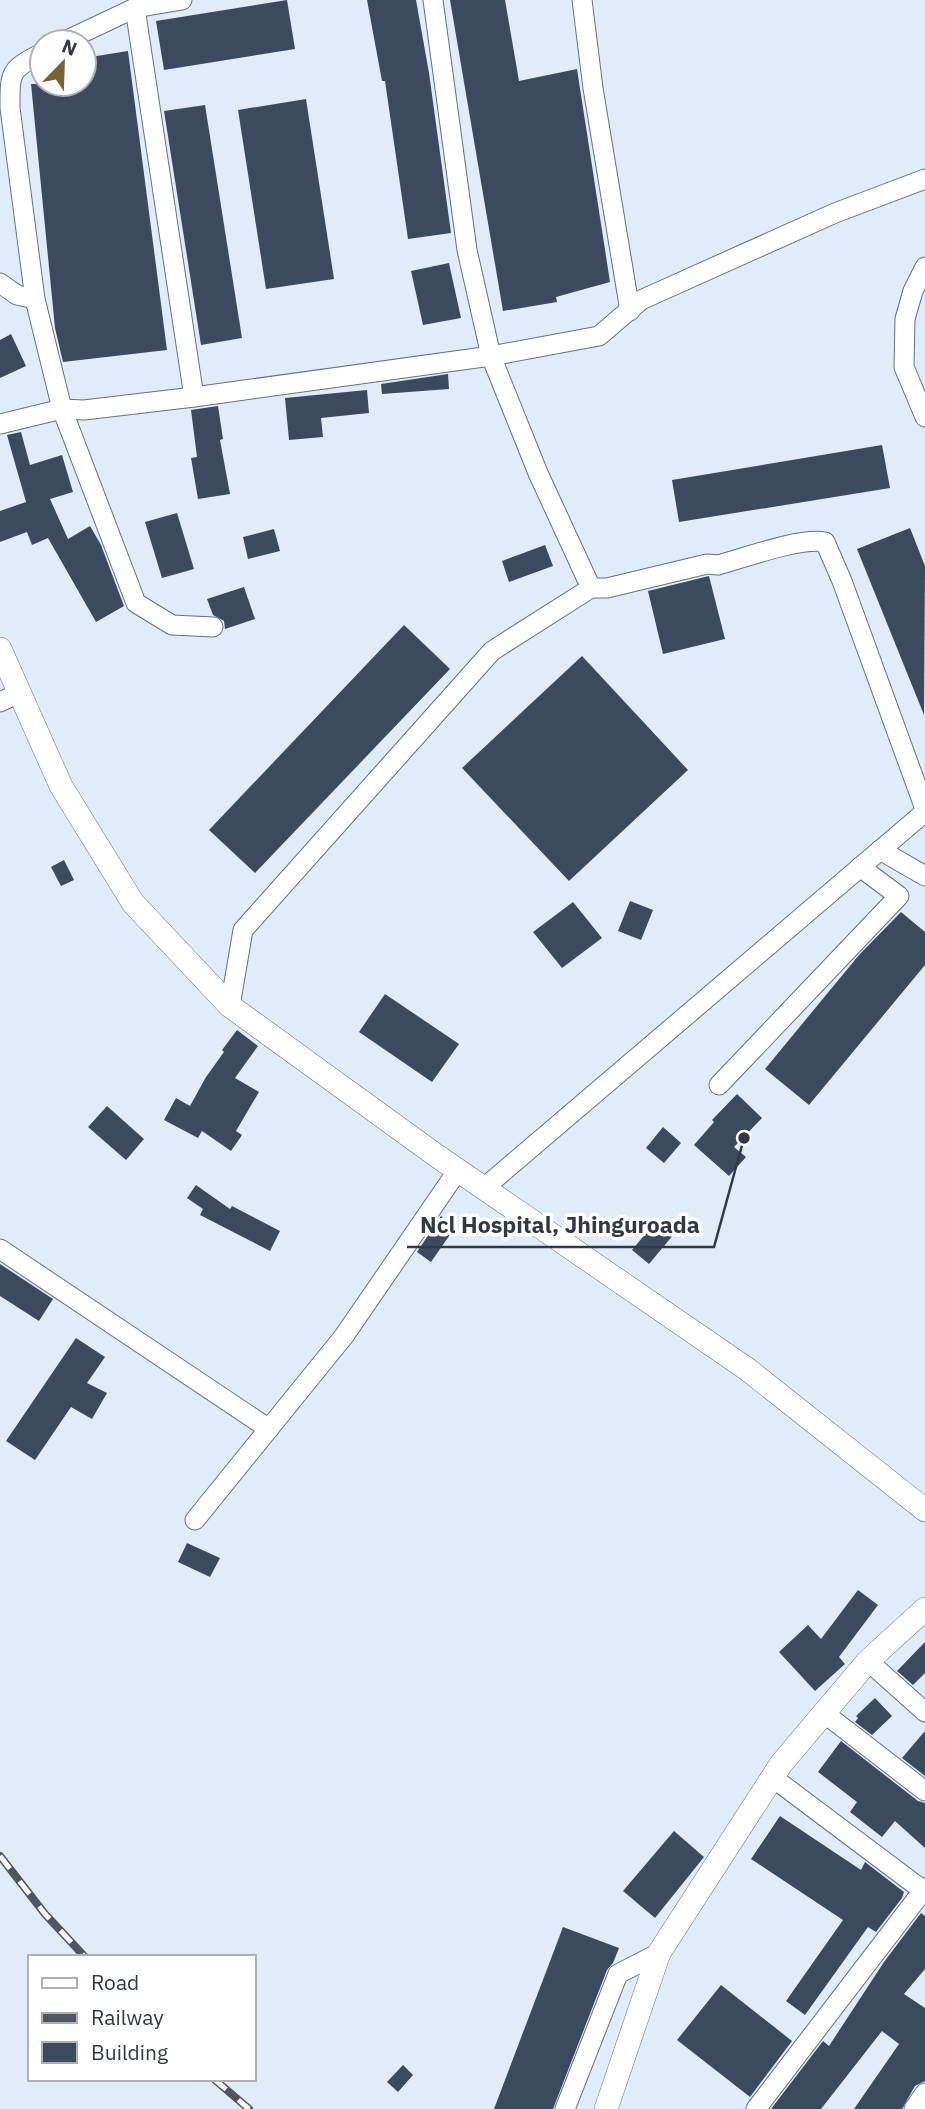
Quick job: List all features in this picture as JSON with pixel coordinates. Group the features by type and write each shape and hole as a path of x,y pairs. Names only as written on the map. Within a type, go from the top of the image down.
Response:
{"street":[{"path":"83,28 109,10 182,0"},
{"path":"433,0 467,250 491,356 538,473 591,588"},
{"path":"582,0 593,89 630,311"},
{"path":"135,8 194,397"},
{"path":"28,59 19,64 10,78 10,108 35,299 62,409 136,603 172,625 213,627"},
{"path":"0,424 62,409 83,410 194,397 491,356 599,336 642,300 835,214 925,179"},
{"path":"925,267 912,291 905,319 904,367 925,416"},
{"path":"0,283 17,295 35,299"},
{"path":"230,1006 243,930 492,651 591,588 607,588 707,564 718,565 801,543 825,542 842,581 925,810 484,1188"},
{"path":"0,649 10,697 133,903 230,1006 458,1170 747,1369 925,1510"},
{"path":"880,850 925,876"},
{"path":"719,1085 899,896 860,867"},
{"path":"195,1520 344,1336 458,1170"},
{"path":"0,1249 269,1429"},
{"path":"606,2109 659,1953 772,1777 868,1661 925,1609"},
{"path":"868,1661 925,1712"},
{"path":"824,1713 925,1791"},
{"path":"756,2109 924,1891 772,1777"},
{"path":"565,2109 618,1974 659,1953"},
{"path":"914,2109 925,2093"}],"building":[{"path":"287,0 295,49 164,70 156,21"},
{"path":"367,0 416,0 451,233 408,239 385,81 382,81"},
{"path":"450,0 505,0 519,81 577,69 610,282 556,297 557,302 503,311"},
{"path":"128,51 167,350 63,362 55,328 32,98 98,98 98,56"},
{"path":"306,99 334,279 266,289 238,110"},
{"path":"205,105 242,338 201,345 164,111"},
{"path":"449,263 461,318 423,325 411,271"},
{"path":"11,334 26,366 0,378 0,340"},
{"path":"448,374 449,389 382,394 381,384"},
{"path":"367,390 369,413 321,418 323,437 289,440 285,398"},
{"path":"218,406 223,439 220,440 230,494 198,499 191,458 197,457 191,410"},
{"path":"21,432 30,465 62,455 73,492 50,499 68,539 90,526 101,545 124,606 96,622 48,538 32,545 27,532 0,542 0,511 26,502 7,435"},
{"path":"882,445 890,488 679,522 672,480"},
{"path":"177,513 194,569 162,578 145,522"},
{"path":"910,528 925,566 924,715 857,549"},
{"path":"274,529 280,551 248,559 243,537"},
{"path":"545,545 553,566 509,582 502,561"},
{"path":"709,576 725,639 663,654 648,591"},
{"path":"244,587 255,619 225,629 224,621 213,615 207,599"},
{"path":"404,625 450,669 255,873 209,830"},
{"path":"582,656 688,770 569,881 462,768"},
{"path":"64,860 74,880 61,886 51,867"},
{"path":"630,901 653,910 641,940 618,931"},
{"path":"573,902 602,938 562,968 533,932"},
{"path":"901,912 925,932 925,965 809,1105 765,1069 859,955"},
{"path":"385,994 459,1044 432,1082 359,1032"},
{"path":"237,1030 258,1046 235,1078 259,1092 236,1131 242,1135 231,1151 202,1131 198,1138 164,1120 176,1098 190,1106 224,1052 222,1050"},
{"path":"737,1094 762,1118 734,1147 746,1157 729,1176 694,1145 714,1122 712,1120"},
{"path":"107,1106 144,1139 126,1160 88,1127"},
{"path":"663,1127 681,1143 664,1163 646,1148"},
{"path":"196,1185 230,1209 232,1206 280,1231 270,1251 200,1215 203,1209 187,1198"},
{"path":"441,1216 456,1226 431,1262 417,1252"},
{"path":"657,1220 674,1234 649,1264 632,1250"},
{"path":"0,1264 53,1299 39,1321 0,1296"},
{"path":"76,1338 105,1357 87,1383 107,1393 92,1419 71,1407 35,1460 6,1441"},
{"path":"187,1543 220,1558 210,1577 178,1562"},
{"path":"858,1590 878,1605 839,1657 845,1664 815,1691 779,1652 808,1625 821,1639"},
{"path":"925,1642 925,1673 913,1685 897,1671"},
{"path":"875,1698 892,1716 872,1735 855,1722 858,1718 856,1716"},
{"path":"925,1731 925,1776 902,1758"},
{"path":"841,1741 918,1801 925,1803 925,1848 895,1821 882,1837 850,1812 857,1802 818,1772"},
{"path":"780,1816 861,1870 865,1862 904,1892 876,1932 868,1927 805,2015 786,2001 843,1920 751,1859"},
{"path":"674,1831 704,1857 655,1918 623,1891"},
{"path":"921,1913 925,1916 925,1969 904,1994 925,2008 925,2081 915,2086 902,2109 854,2109 899,2044 882,2031 821,2109 771,2109 823,2041 829,2046 884,1962"},
{"path":"563,1927 619,1948 607,1970 553,2109 494,2109"},
{"path":"721,1985 792,2041 750,2097 677,2040"},
{"path":"403,2065 413,2075 398,2092 387,2082"}],"railway":[{"path":"0,1856 45,1914 83,1955"},
{"path":"216,2081 249,2109"}],"place":[{"name":"Ncl Hospital, Jhinguroada","path":"744,1138"}]}
